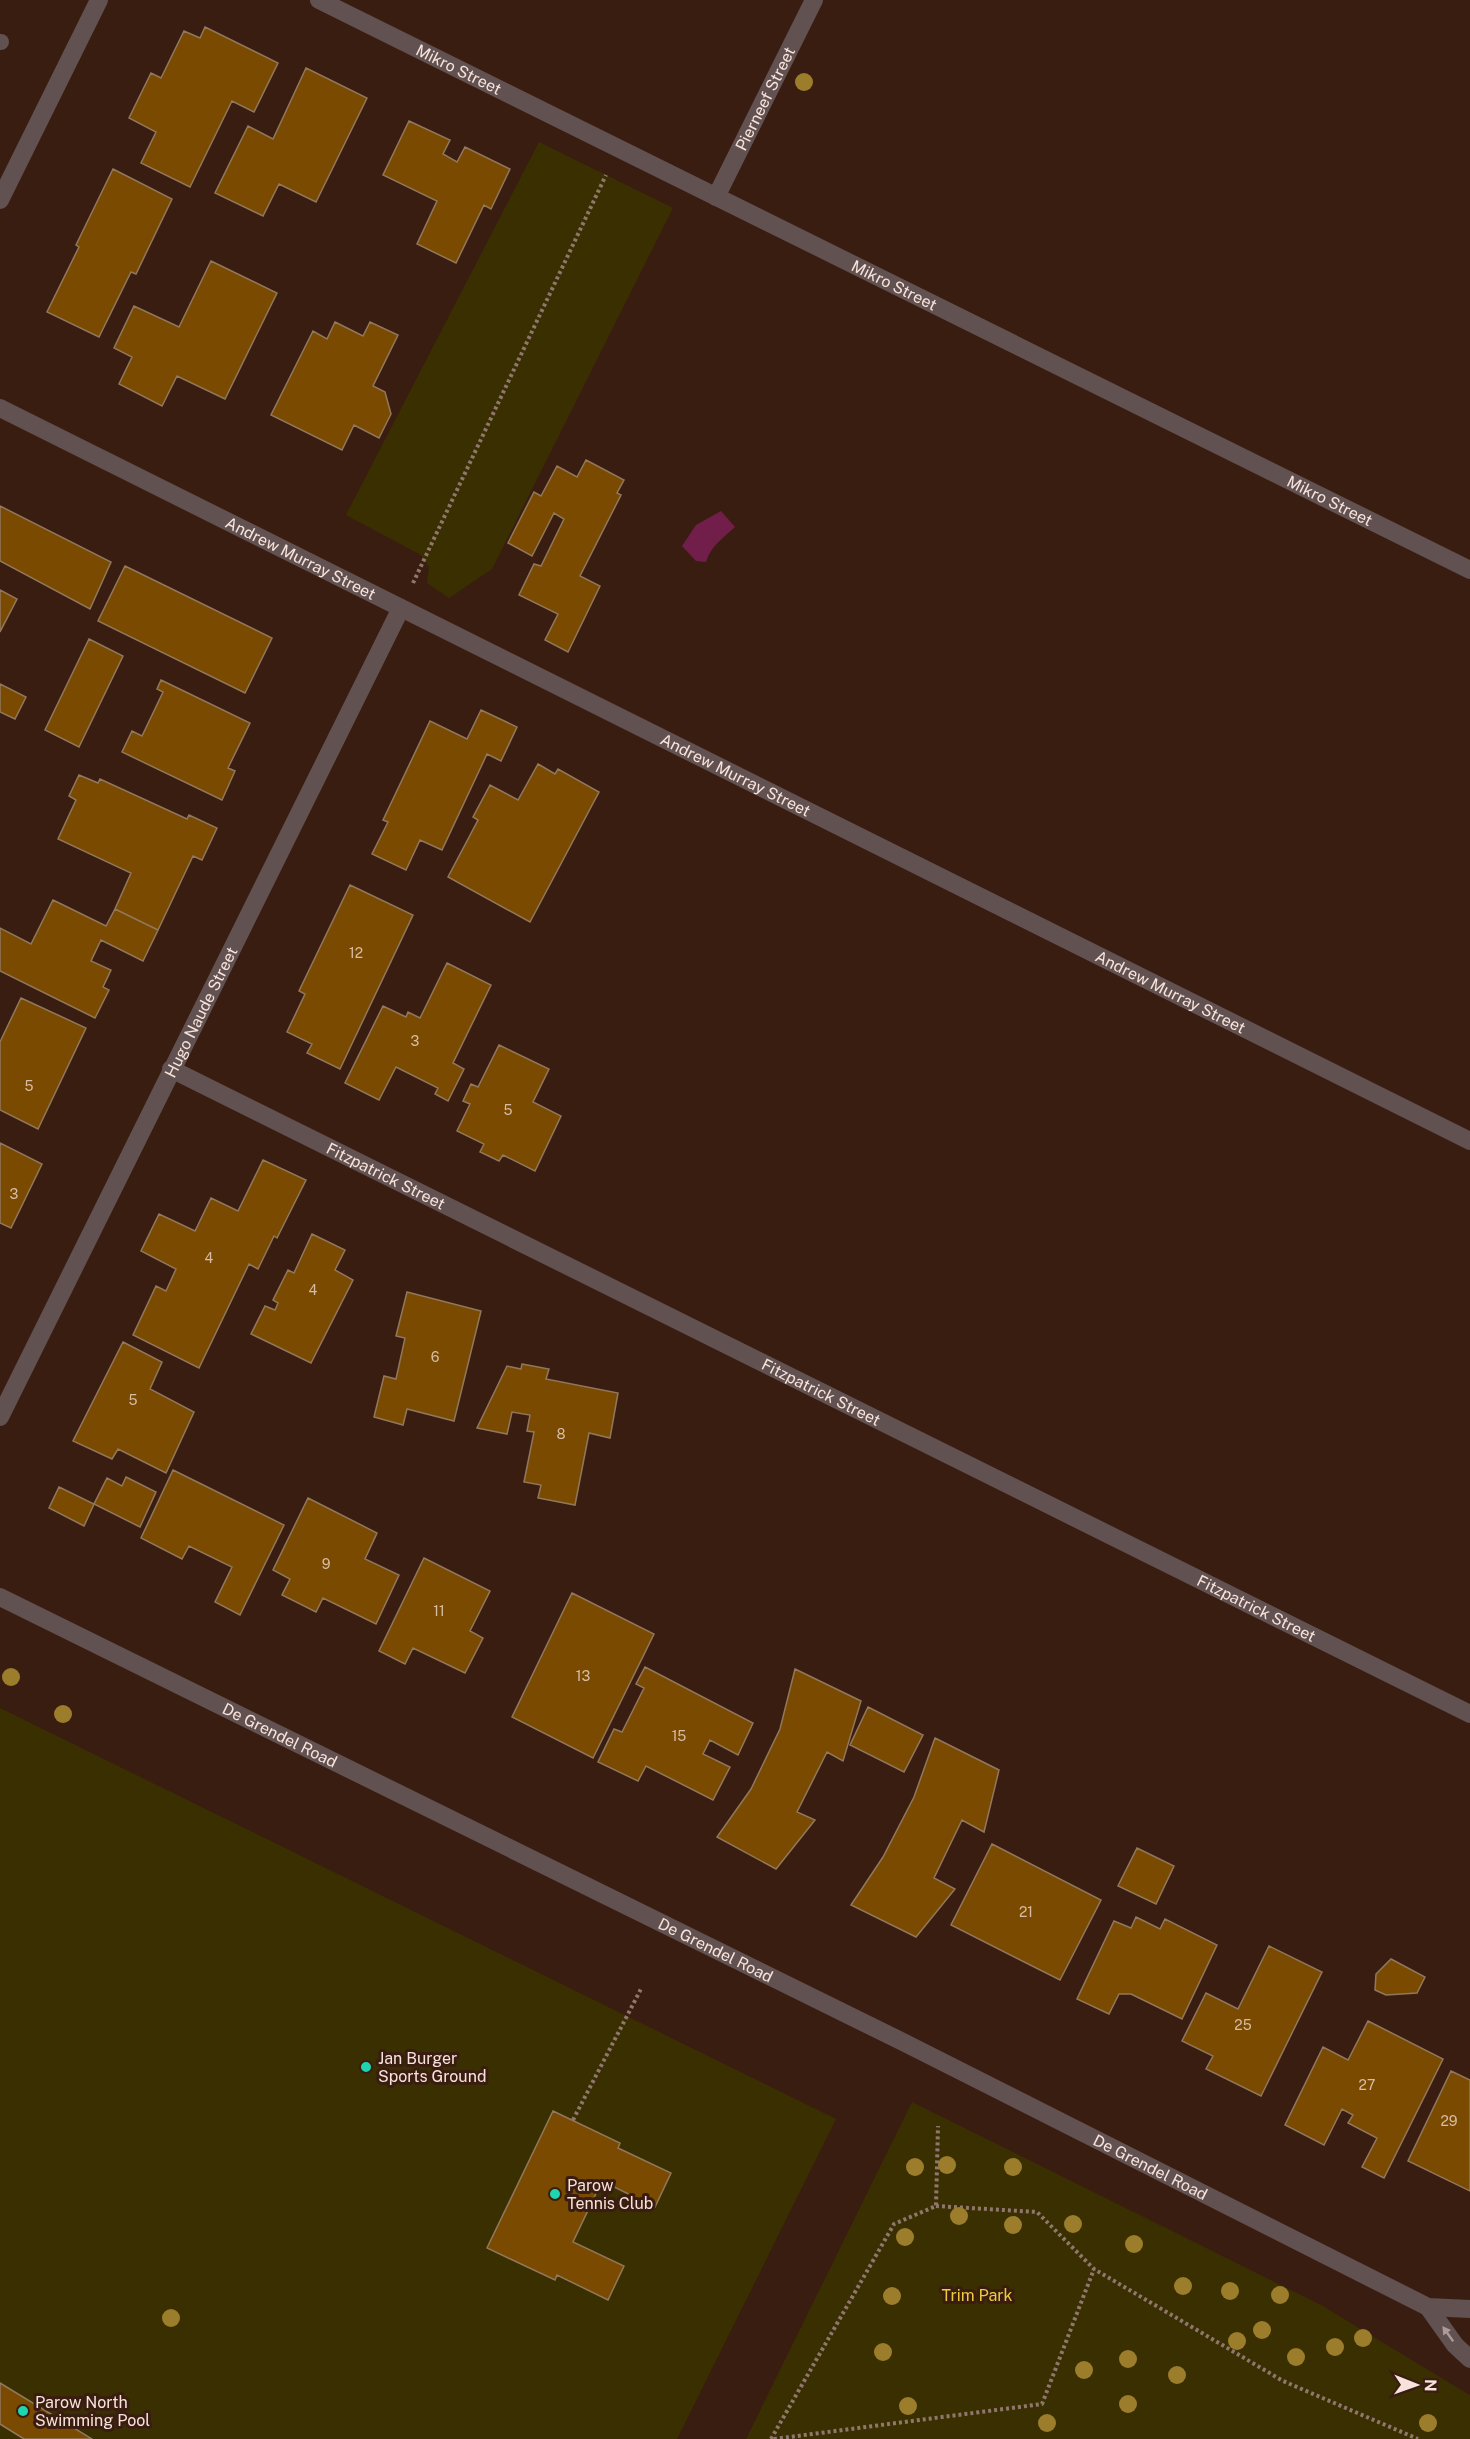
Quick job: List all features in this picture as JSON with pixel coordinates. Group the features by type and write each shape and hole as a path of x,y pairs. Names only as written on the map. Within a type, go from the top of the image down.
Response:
{"street":[{"path":"0,200 99,0"},
{"name":"Mikro Street","path":"319,0 1470,570"},
{"name":"Pierneef Street","path":"716,197 814,0"},
{"name":"Andrew Murray Street","path":"0,408 1470,1142"},
{"name":"Hugo Naude Street","path":"0,1417 401,608"},
{"name":"Fitzpatrick Street","path":"171,1069 1470,1714"},
{"name":"De Grendel Road","path":"0,1597 905,2043 1428,2307 1470,2309"},
{"name":"De Grendel Road","path":"1428,2307 1455,2345 1470,2359"}],"path":[{"path":"401,608 619,149"},
{"path":"573,2120 642,1987"},
{"path":"936,2206 938,2126"},
{"path":"772,2439 894,2224 936,2206 1037,2212 1094,2269 1283,2381 1418,2439"},
{"path":"772,2439 1042,2404 1094,2269"}],"green space":[{"path":"539,142 673,208 492,569 449,598 427,583 429,567 421,555 346,515"},
{"name":"Jan Burger Sports Ground","path":"0,1708 836,2119 677,2439 0,2439"},
{"name":"Trim Park","path":"912,2102 1321,2305 1470,2395 1470,2439 746,2439"}],"shaded area":[{"path":"721,511 735,527 714,547 706,562 696,561 682,546 696,525"}],"building":[{"path":"205,27 278,63 254,112 232,101 190,187 141,163 156,132 129,118 151,73 161,78 184,31 200,38"},
{"path":"306,68 367,98 316,202 279,184 263,216 215,193 248,126 273,139"},
{"path":"409,121 450,140 443,154 457,162 465,147 510,169 491,209 484,205 456,263 417,244 437,201 383,175"},
{"path":"113,169 172,199 136,274 131,272 99,337 47,312 79,247 76,245"},
{"path":"211,261 277,293 225,399 177,376 162,406 119,384 132,357 114,348 134,306 179,327"},
{"path":"335,322 363,336 370,322 398,335 373,386 385,392 391,414 379,438 354,425 342,450 271,415 313,331 327,339"},
{"path":"586,460 624,480 617,493 621,495 580,576 600,586 568,652 545,640 558,614 519,595 534,564 541,566 564,519 554,513 532,556 508,543 534,492 541,496 557,466 577,477"},
{"path":"0,506 111,562 90,609 0,561"},
{"path":"125,566 272,638 245,693 98,621"},
{"path":"0,590 17,599 0,632"},
{"path":"89,639 123,656 79,747 45,730"},
{"path":"161,680 250,723 228,768 235,771 222,800 122,752 132,731 142,736 163,692 157,689"},
{"path":"0,684 26,697 15,719 0,712"},
{"path":"481,710 517,727 501,761 487,754 442,850 420,840 406,870 372,854 388,822 383,820 430,721 467,739"},
{"path":"538,764 555,774 558,769 599,792 530,922 448,877 478,820 473,817 490,785 518,800"},
{"path":"79,775 98,783 100,779 187,819 189,815 217,828 202,860 193,856 158,930 115,909 131,873 58,839 76,800 69,796"},
{"path":"350,885 413,915 340,1069 307,1053 312,1044 287,1032 305,994 299,991"},
{"path":"53,900 106,926 115,909 158,930 143,961 101,940 91,961 111,970 103,987 109,990 95,1018 0,971 0,928 31,944"},
{"path":"447,963 491,985 453,1063 464,1069 448,1101 435,1094 438,1088 396,1067 379,1100 345,1083 383,1006 406,1017 408,1012 420,1018"},
{"path":"21,998 86,1028 38,1129 0,1110 0,1042"},
{"path":"499,1045 549,1069 533,1102 561,1116 535,1171 503,1155 499,1161 480,1152 484,1144 457,1131 470,1104 463,1101 471,1084 478,1087"},
{"path":"0,1143 42,1164 11,1228 0,1223"},
{"path":"263,1160 306,1180 277,1238 274,1236 258,1269 249,1264 199,1368 133,1335 156,1286 166,1291 176,1269 141,1251 159,1214 195,1231 211,1198 238,1211"},
{"path":"312,1234 345,1250 335,1270 353,1280 311,1363 251,1334 265,1306 275,1310 278,1303 273,1300 288,1270 294,1273"},
{"path":"407,1292 481,1311 454,1421 407,1409 403,1425 374,1417 384,1376 396,1379 405,1338 396,1336"},
{"path":"123,1342 162,1362 150,1389 194,1412 166,1473 118,1449 112,1459 73,1441"},
{"path":"522,1364 549,1369 546,1379 618,1393 610,1438 589,1433 575,1505 538,1498 541,1485 524,1482 534,1432 527,1431 530,1415 512,1412 507,1434 477,1428 507,1366 521,1369"},
{"path":"173,1470 284,1525 240,1615 215,1602 232,1567 189,1546 182,1559 141,1538"},
{"path":"126,1477 156,1492 140,1527 94,1504 107,1478 122,1486"},
{"path":"59,1487 94,1504 84,1526 49,1508"},
{"path":"308,1498 377,1533 365,1559 399,1575 376,1624 323,1598 316,1612 282,1595 290,1579 273,1570"},
{"path":"424,1558 490,1591 470,1631 483,1638 465,1673 413,1648 405,1664 379,1651"},
{"path":"572,1593 654,1634 593,1758 512,1717"},
{"path":"645,1667 753,1723 738,1755 710,1740 703,1754 730,1767 713,1800 646,1766 638,1781 598,1762 614,1729 622,1732 644,1688 636,1684"},
{"path":"795,1669 861,1701 843,1761 827,1752 797,1812 815,1820 776,1869 717,1837 751,1789 780,1729"},
{"path":"868,1707 923,1735 904,1772 850,1745"},
{"path":"935,1738 999,1770 984,1832 962,1820 934,1878 955,1889 916,1937 851,1905 883,1857 914,1797"},
{"path":"992,1844 1101,1900 1060,1980 951,1925"},
{"path":"1137,1848 1174,1866 1156,1904 1118,1886"},
{"path":"1136,1917 1160,1929 1165,1919 1217,1945 1182,2019 1131,1994 1119,1994 1109,2014 1077,1999 1114,1921 1131,1928"},
{"path":"1269,1946 1322,1972 1261,2096 1206,2069 1213,2056 1182,2041 1206,1993 1238,2009"},
{"path":"1391,1959 1425,1977 1417,1993 1386,1995 1375,1990 1376,1974"},
{"path":"1368,2021 1443,2059 1384,2178 1362,2167 1377,2138 1348,2123 1353,2115 1342,2109 1324,2145 1285,2125 1323,2047 1348,2060"},
{"path":"1451,2071 1470,2080 1470,2191 1408,2161"},
{"name":"Parow Tennis Club","path":"553,2111 620,2143 618,2148 671,2173 655,2207 602,2181 573,2242 624,2266 608,2300 557,2275 555,2280 487,2248"},
{"name":"Parow North Swimming Pool","path":"0,2383 92,2439 24,2439 0,2424"}],"place":[{"name":"Jan Burger Sports Ground","path":"366,2067"},
{"name":"Parow Tennis Club","path":"555,2194"},
{"name":"Parow North Swimming Pool","path":"23,2411"}]}
